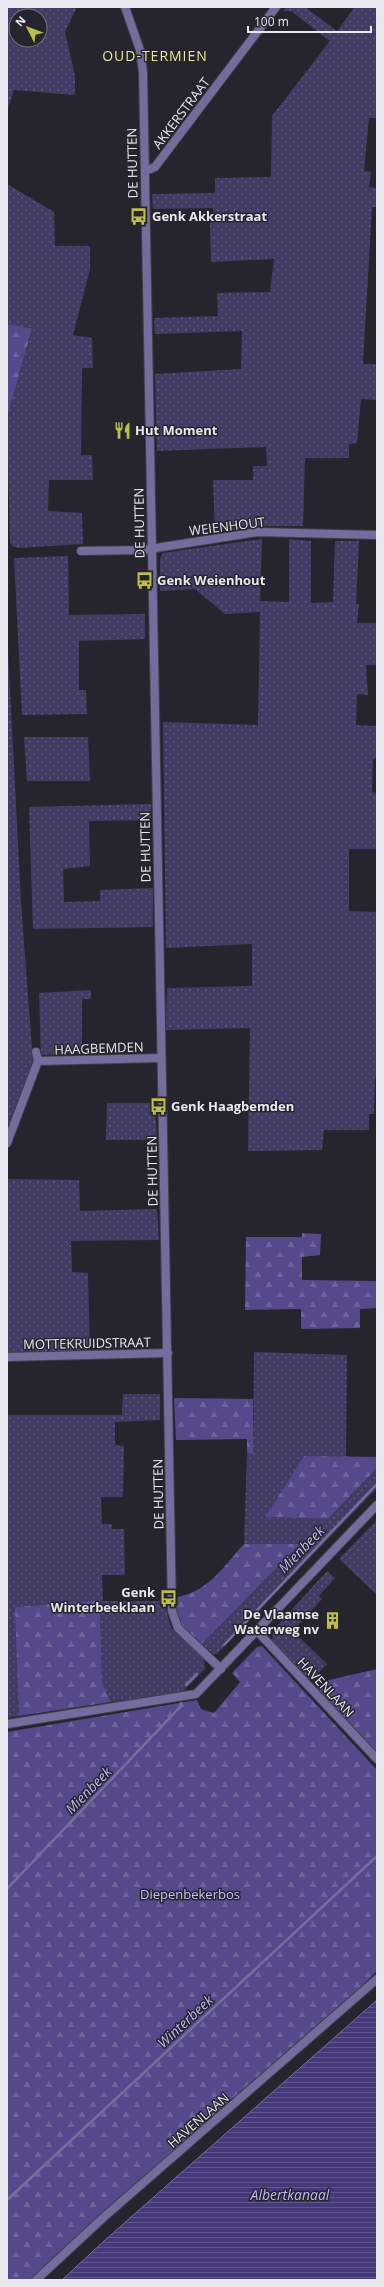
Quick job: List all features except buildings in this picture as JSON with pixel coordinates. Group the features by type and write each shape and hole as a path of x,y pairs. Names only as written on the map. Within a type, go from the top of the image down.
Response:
{"street":[{"name":"DE HUTTEN","path":"124,7 140,50 143,72 172,1611 178,1628 221,1669"},
{"name":"AKKERSTRAAT","path":"145,171 155,167 276,7"},
{"name":"WEIENHOUT","path":"81,551 151,548 258,532 377,535"},
{"name":"HAAGBEMDEN","path":"7,1143 38,1061 36,1052"},
{"name":"HAAGBEMDEN","path":"38,1061 161,1058"},
{"name":"MOTTEKRUIDSTRAAT","path":"7,1357 168,1353"},
{"path":"7,1724 196,1694 377,1505"},
{"name":"HAVENLAAN","path":"257,1631 377,1759"},
{"name":"HAVENLAAN","path":"36,2280 104,2217 377,1979"}],"shaded area":[{"path":"7,7 77,7 65,32 75,76 75,95 14,90 7,112"},
{"path":"286,7 305,7 337,31 355,7 377,7 377,118 369,118 364,171 371,172 369,187 377,188 377,207 372,207 363,364 377,364 377,400 361,399 357,443 349,444 349,458 305,458 303,526 265,526 215,532 213,480 253,480 253,466 267,466 266,447 157,451 155,374 241,369 242,331 155,334 154,318 218,316 217,293 270,292 274,259 211,262 210,223 214,222 213,208 153,209 152,194 215,193 215,178 271,177 272,116 330,41 291,11 283,11"},
{"path":"7,184 54,212 55,246 90,246 90,269 73,335 92,338 93,368 82,368 81,455 92,455 93,480 49,480 48,511 82,513 83,544 18,548 12,546 10,542 7,418 32,330 7,324"},
{"path":"262,539 260,601 289,602 289,539 311,541 311,603 333,602 335,541 359,541 356,604 359,604 357,623 377,623 377,665 366,665 368,695 357,694 356,725 377,726 377,758 373,759 372,792 377,793 377,849 349,849 349,911 377,912 377,1076 375,1077 374,1114 369,1114 369,1130 324,1130 322,1150 248,1151 250,1028 166,1030 167,988 252,986 252,944 166,948 163,722 258,725 260,612 225,614 195,589 160,591 160,558 163,553"},
{"path":"68,556 69,615 145,614 145,639 79,641 79,690 86,690 87,714 22,715 14,558"},
{"path":"7,631 21,902 33,1062 7,1129"},
{"path":"24,737 88,737 90,781 27,781"},
{"path":"151,804 151,820 89,821 90,866 63,869 64,902 100,901 100,890 153,888 153,927 33,929 29,807"},
{"path":"91,990 91,999 82,999 82,1053 41,1055 39,993"},
{"path":"107,1103 155,1103 157,1140 106,1140"},
{"path":"7,1179 79,1180 80,1211 157,1209 159,1240 71,1241 72,1272 88,1273 90,1351 7,1352"},
{"path":"254,1352 347,1355 346,1457 304,1456 265,1517 328,1519 377,1468 377,1488 217,1654 213,1654 202,1644 299,1545 244,1544 247,1453 253,1453"},
{"path":"123,1394 160,1394 160,1420 115,1422 115,1445 124,1446 123,1497 101,1497 102,1524 112,1524 112,1529 124,1529 125,1575 102,1575 103,1601 164,1601 171,1628 202,1657 204,1660 205,1669 181,1693 111,1702 102,1682 100,1600 16,1607 19,1716 7,1718 7,1415 122,1415"},
{"path":"377,1520 377,1595 339,1559"},
{"path":"327,1571 335,1578 319,1596 322,1599 293,1631 327,1664 310,1681 272,1640 274,1629"}],"green space":[{"path":"7,324 32,329 7,418"},
{"path":"302,1233 321,1234 320,1255 302,1257 302,1280 377,1281 377,1308 360,1309 360,1328 301,1329 301,1309 245,1310 246,1237 302,1237"},
{"path":"174,1398 253,1399 253,1454 247,1453 247,1439 176,1440"},
{"path":"304,1456 377,1457 377,1468 328,1519 265,1517"},
{"path":"244,1544 300,1544 202,1644 181,1625 177,1614 178,1597 189,1594 207,1583 222,1569"},
{"path":"100,1600 102,1682 111,1702 19,1716 15,1607"},
{"name":"Diepenbekerbos","path":"262,1646 377,1770 377,1971 336,2011 250,2089 118,2203 32,2280 7,2280 7,1732 197,1700 201,1709 214,1713 240,1682 232,1673 257,1647"},
{"path":"377,1669 377,1752 316,1688 325,1681"}],"water":[{"name":"Albertkanaal","path":"377,2000 377,2280 62,2280 104,2241"}],"waterway":[{"name":"Mienbeek","path":"224,1645 377,1484"},
{"name":"Mienbeek","path":"186,1685 197,1674"},
{"name":"Mienbeek","path":"7,1889 181,1706 181,1703"},
{"name":"Winterbeek","path":"7,2200 377,1856"}],"place":[{"name":"Genk Akkerstraat","path":"139,216"},
{"name":"Hut Moment","path":"122,430"},
{"name":"Genk Weienhout","path":"144,580"},
{"name":"Genk Haagbemden","path":"158,1106"},
{"name":"Genk Winterbeeklaan","path":"168,1599"},
{"name":"De Vlaamse Waterweg nv","path":"332,1621"}],"district":[{"name":"OUD-TERMIEN","path":"155,55"}]}
